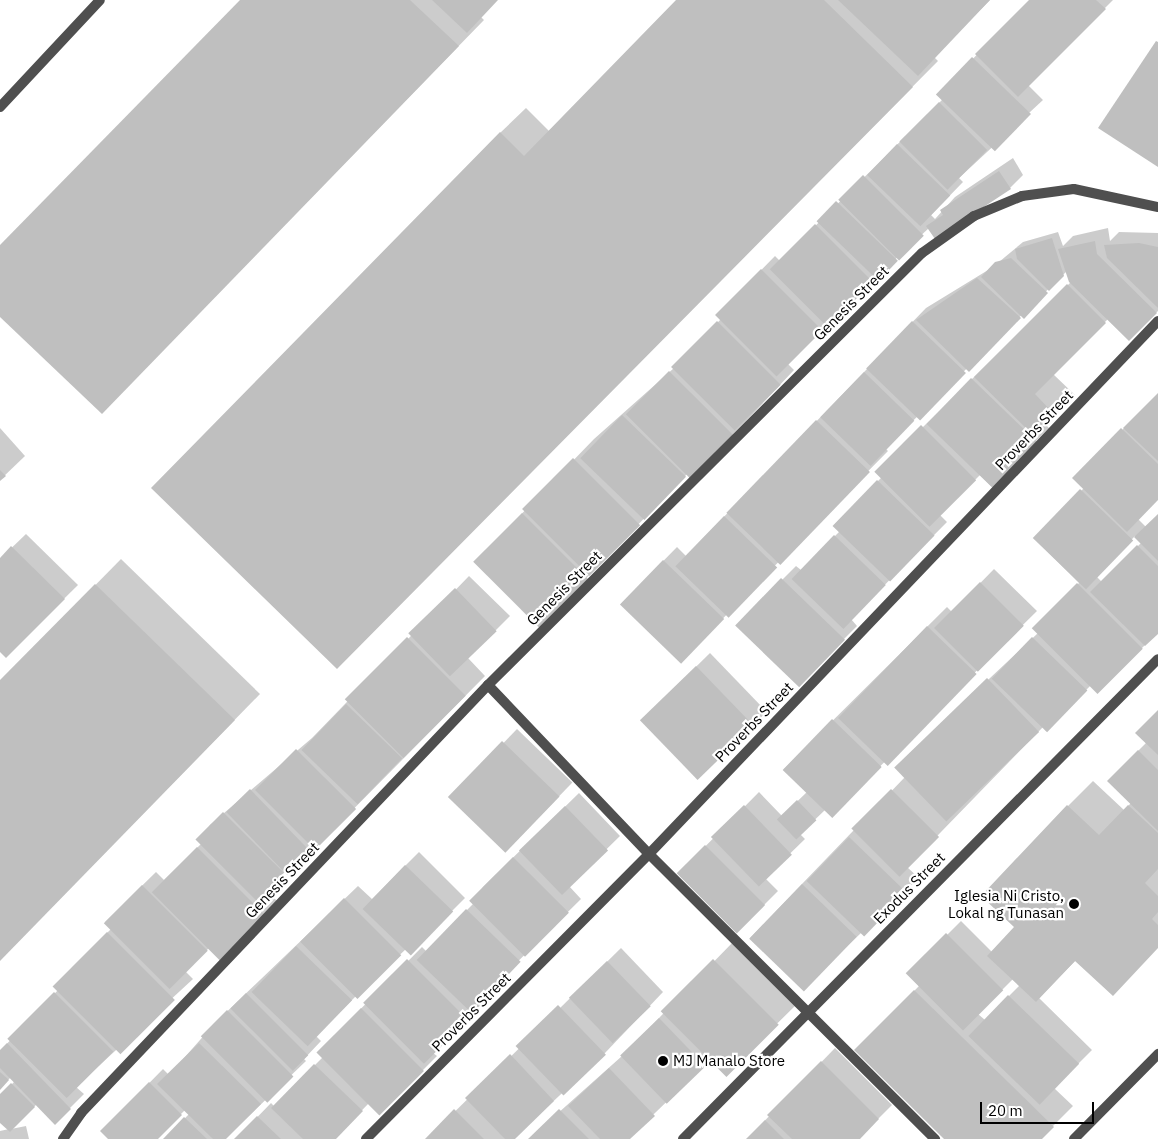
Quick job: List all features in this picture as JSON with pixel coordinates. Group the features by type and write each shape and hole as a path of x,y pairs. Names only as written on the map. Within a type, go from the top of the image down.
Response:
{"street":[{"path":"0,107 100,0"},
{"name":"Genesis Street","path":"63,1139 81,1113 488,684 937,242 974,216 1022,196 1074,189 1158,207"},
{"name":"Proverbs Street","path":"366,1139 649,854 1158,321"},
{"name":"Exodus Street","path":"683,1139 806,1012 1158,659"},
{"path":"488,684 649,854 935,1139"},
{"path":"1074,1139 1158,1054"}],"building":[{"path":"240,0 410,0 459,46 102,414 0,317 0,245"},
{"path":"432,0 498,0 467,33"},
{"path":"676,0 824,0 913,87 337,669 151,488 500,132 524,156"},
{"path":"838,0 990,0 918,76"},
{"path":"1029,0 1096,0 1106,9 1018,97 975,54"},
{"path":"1156,41 1158,42 1158,167 1098,128"},
{"path":"972,57 1031,114 995,151 936,94"},
{"path":"939,102 987,150 947,190 899,142"},
{"path":"897,144 950,195 920,226 867,175"},
{"path":"999,171 1011,189 935,239 926,226 943,215 940,210"},
{"path":"863,175 924,236 899,261 838,200"},
{"path":"836,201 898,261 878,281 817,221"},
{"path":"815,224 873,282 828,327 770,269"},
{"path":"1052,238 1064,276 1049,291 1017,259 1015,249"},
{"path":"1095,241 1097,254 1157,313 1129,341 1069,282 1058,249"},
{"path":"1139,243 1158,247 1158,308 1107,258 1104,245"},
{"path":"1011,258 1048,293 1024,319 981,277 995,262"},
{"path":"761,269 823,331 777,376 715,315"},
{"path":"977,278 1021,318 969,372 916,320"},
{"path":"1067,284 1106,323 1035,394 1056,416 1035,437 974,377"},
{"path":"717,321 781,385 735,431 671,367"},
{"path":"912,321 966,373 920,421 866,368"},
{"path":"669,371 733,435 690,478 626,414"},
{"path":"864,372 914,421 871,466 820,417"},
{"path":"971,378 1037,442 993,488 927,424"},
{"path":"1158,393 1158,461 1123,428"},
{"path":"622,415 686,477 644,520 580,458"},
{"path":"816,420 870,472 780,565 726,513"},
{"path":"921,425 976,480 929,527 874,472"},
{"path":"1121,428 1158,464 1158,500 1127,532 1072,478"},
{"path":"573,458 640,525 589,576 522,509"},
{"path":"0,470 6,476 0,481"},
{"path":"877,480 935,536 890,582 833,526"},
{"path":"1080,489 1133,540 1086,589 1033,538"},
{"path":"522,513 588,579 540,628 473,562"},
{"path":"1158,514 1158,561 1134,537"},
{"path":"724,516 777,567 729,618 675,566"},
{"path":"834,535 886,585 843,629 792,579"},
{"path":"1137,545 1158,566 1158,634 1145,646 1090,592"},
{"path":"11,546 65,599 6,658 0,652 0,558"},
{"path":"663,560 724,619 681,664 620,605"},
{"path":"781,578 845,640 799,687 735,625"},
{"path":"980,582 1024,626 978,672 934,628"},
{"path":"1077,583 1143,649 1098,694 1032,628"},
{"path":"95,584 235,720 0,961 0,680"},
{"path":"455,588 497,631 450,676 408,633"},
{"path":"927,626 977,674 888,766 838,718"},
{"path":"407,637 466,696 403,758 345,699"},
{"path":"1032,637 1087,690 1047,732 992,679"},
{"path":"696,666 754,726 698,780 640,720"},
{"path":"987,678 1039,732 946,822 894,768"},
{"path":"346,704 402,758 358,804 302,750"},
{"path":"1158,710 1158,755 1135,733"},
{"path":"832,719 882,767 832,818 783,770"},
{"path":"502,741 560,797 505,853 448,797"},
{"path":"296,749 356,809 315,850 255,790"},
{"path":"1138,750 1158,770 1158,831 1107,781"},
{"path":"250,789 311,852 287,875 226,812"},
{"path":"891,789 939,837 899,877 851,829"},
{"path":"797,800 816,820 796,840 777,819"},
{"path":"744,805 792,855 759,887 711,837"},
{"name":"Iglesia Ni Cristo, Lokal ng Tunasan","path":"1067,805 1099,835 1128,805 1158,833 1158,869 1145,883 1158,896 1158,912 1152,919 1158,925 1158,948 1113,996 1075,961 1036,1002 987,956 1014,927 981,896"},
{"path":"565,806 608,851 562,895 519,850"},
{"path":"223,812 284,873 256,900 195,840"},
{"path":"849,837 907,893 864,936 807,881"},
{"path":"705,845 765,905 737,933 677,873"},
{"path":"197,847 265,915 220,960 152,892"},
{"path":"513,857 569,913 525,957 469,901"},
{"path":"405,865 453,912 411,955 363,909"},
{"path":"802,884 857,937 804,991 749,939"},
{"path":"142,885 208,951 170,989 104,923"},
{"path":"344,898 401,955 357,999 300,942"},
{"path":"466,909 521,962 471,1013 417,960"},
{"path":"107,932 175,1000 120,1054 53,986"},
{"path":"946,933 1003,990 963,1031 906,973"},
{"path":"296,946 352,1000 308,1046 252,992"},
{"path":"407,959 468,1020 424,1064 363,1003"},
{"path":"713,959 779,1025 726,1077 661,1011"},
{"path":"607,961 651,1006 613,1043 569,998"},
{"path":"914,990 1054,1127 1042,1139 944,1139 854,1050"},
{"path":"54,992 113,1051 67,1098 7,1039"},
{"path":"246,993 308,1055 293,1071 230,1009"},
{"path":"1008,995 1079,1064 1040,1105 968,1036"},
{"path":"558,1005 606,1055 563,1096 516,1046"},
{"path":"361,1008 424,1071 379,1115 316,1053"},
{"path":"227,1010 293,1076 267,1103 201,1036"},
{"name":"MJ Manalo Store","path":"659,1018 706,1066 667,1104 620,1056"},
{"path":"7,1043 71,1109 55,1125 0,1068 0,1050"},
{"path":"199,1043 261,1104 226,1139 213,1139 157,1084"},
{"path":"510,1054 554,1101 515,1139 505,1139 465,1098"},
{"path":"821,1061 879,1119 860,1139 792,1139 767,1115"},
{"path":"314,1064 363,1111 336,1139 303,1139 271,1108"},
{"path":"609,1068 655,1116 630,1139 600,1139 568,1106"},
{"path":"0,1072 9,1080 0,1090"},
{"path":"149,1082 182,1115 158,1139 108,1139 100,1131"},
{"path":"11,1083 35,1107 10,1132 0,1123 0,1094"},
{"path":"454,1109 484,1139 425,1139"},
{"path":"559,1109 589,1139 528,1139"},
{"path":"257,1116 281,1139 234,1139"},
{"path":"184,1117 207,1139 163,1139"},
{"path":"765,1120 784,1139 746,1139"}],"place":[{"name":"Iglesia Ni Cristo, Lokal ng Tunasan","path":"1074,904"},
{"name":"MJ Manalo Store","path":"663,1061"}]}
